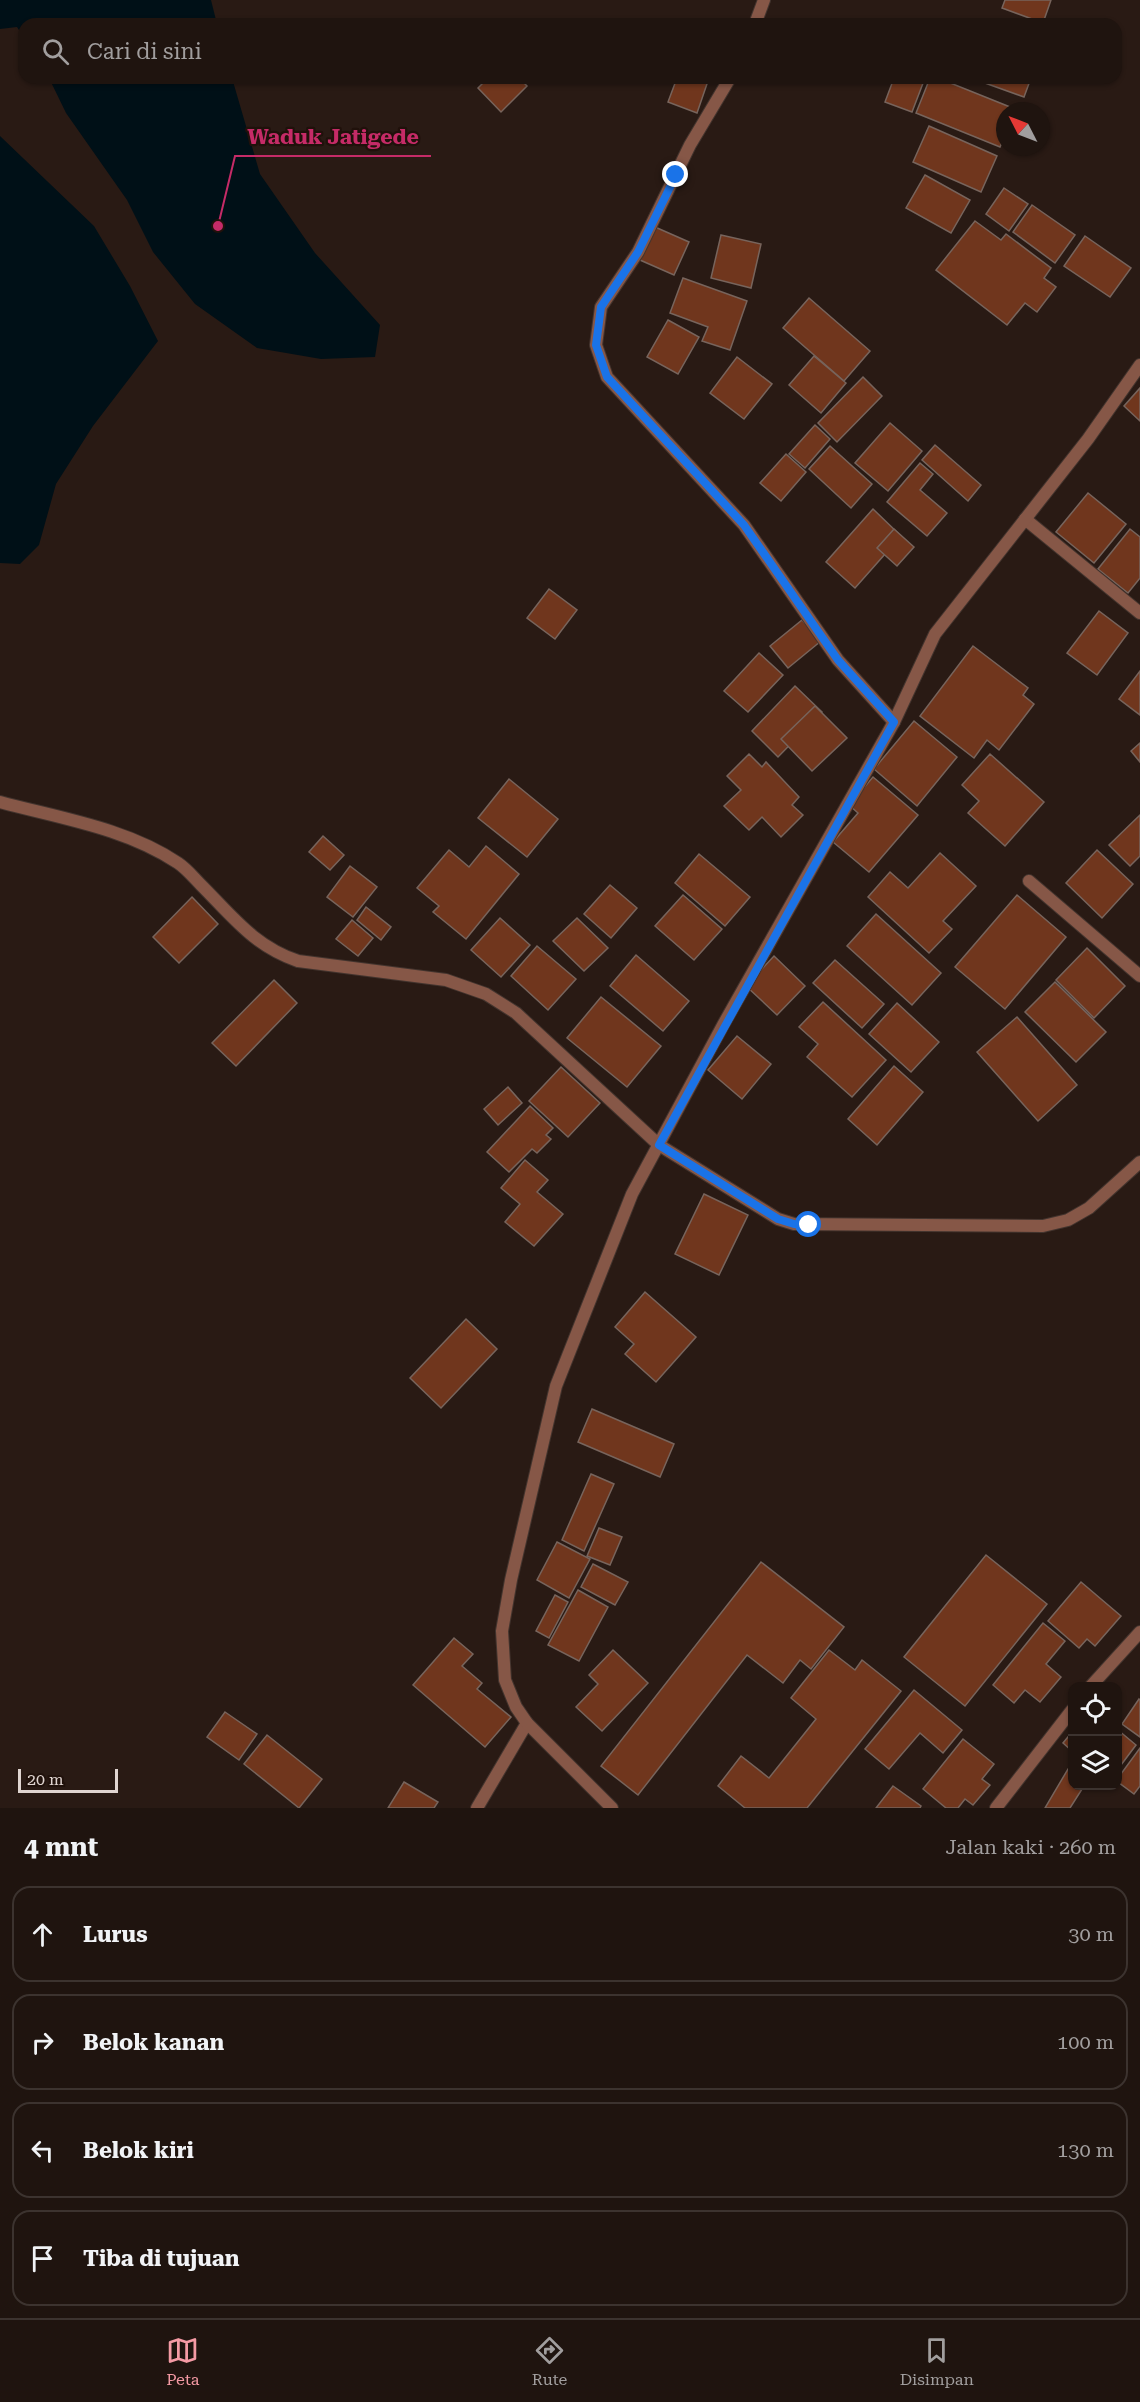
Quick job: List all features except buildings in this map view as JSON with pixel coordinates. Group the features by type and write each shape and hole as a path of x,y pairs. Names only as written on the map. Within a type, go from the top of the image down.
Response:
{"street":[{"path":"757,18 764,0"},
{"path":"726,84 690,145 638,252 601,307 596,345 607,377 744,525 838,660 894,722"},
{"path":"612,1808 527,1723 516,1707 506,1680 502,1631 511,1580 556,1386 632,1194 894,722 935,634 1088,439 1140,365"},
{"path":"1025,519 1140,613"},
{"path":"0,802 122,835 155,849 180,864 259,943 277,954 298,961 446,980 486,994 516,1013 659,1145 778,1219 794,1224 809,1225 1043,1226 1068,1220 1089,1208 1140,1162"},
{"path":"1029,881 1140,976"},
{"path":"1095,1682 1140,1632"},
{"path":"996,1808 1068,1715"},
{"path":"477,1808 527,1723"}],"shaded area":[{"path":"0,0 211,0 216,18 18,18 18,29 0,29"},
{"path":"52,84 234,84 260,174 315,253 380,325 375,357 321,359 257,348 195,304 153,252 127,200 66,113"},
{"path":"0,136 94,226 130,286 158,341 93,426 56,484 39,545 20,564 0,563"}],"place":[{"name":"Waduk Jatigede","path":"218,226"}],"route":[{"path":"676,175 638,252 601,307 596,345 607,377 744,525 838,660 894,722 723,1025 659,1145 778,1219 794,1224 809,1225"}]}
